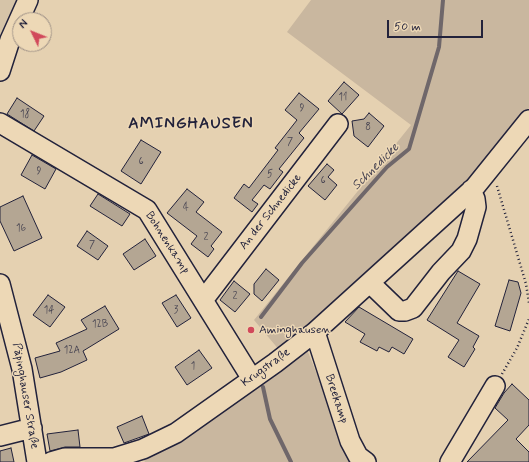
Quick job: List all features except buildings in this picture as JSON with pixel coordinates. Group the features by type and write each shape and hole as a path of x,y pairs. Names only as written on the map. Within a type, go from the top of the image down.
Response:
{"street":[{"path":"0,71 10,40 28,0"},
{"name":"Krugstraße","path":"51,462 64,458 114,458 144,450 176,433 252,379 315,332 472,190 529,120"},
{"name":"Bohnenkamp","path":"0,123 147,210 204,299 252,379"},
{"name":"An der Schnedicke","path":"204,299 338,124"},
{"path":"370,283 399,310 405,311 413,308 441,272 461,251 467,239 476,207 472,190"},
{"name":"Päpinghauser Straße","path":"0,284 22,370 37,462"},
{"name":"Breekamp","path":"315,332 350,441 358,456 366,462"},
{"path":"450,462 495,386"},
{"path":"0,436 32,428"}],"path":[{"path":"496,184 526,284 529,302"},
{"path":"495,386 517,348 529,319"}],"shaded area":[{"path":"0,0 20,0 15,12 12,12 12,20 0,50"},
{"path":"311,0 529,0 529,108 477,174 435,214 280,351 254,320 411,125 287,32"},
{"path":"306,347 347,449 357,462 145,462 142,458"}],"waterway":[{"name":"Schnedicke","path":"261,317 302,263 387,167 409,149 439,47 443,0"},
{"name":"Schnedicke","path":"263,387 270,419 291,462"}],"place":[{"name":"Aminghausen","path":"251,330"}],"district":[{"name":"AMINGHAUSEN","path":"191,125"}]}
